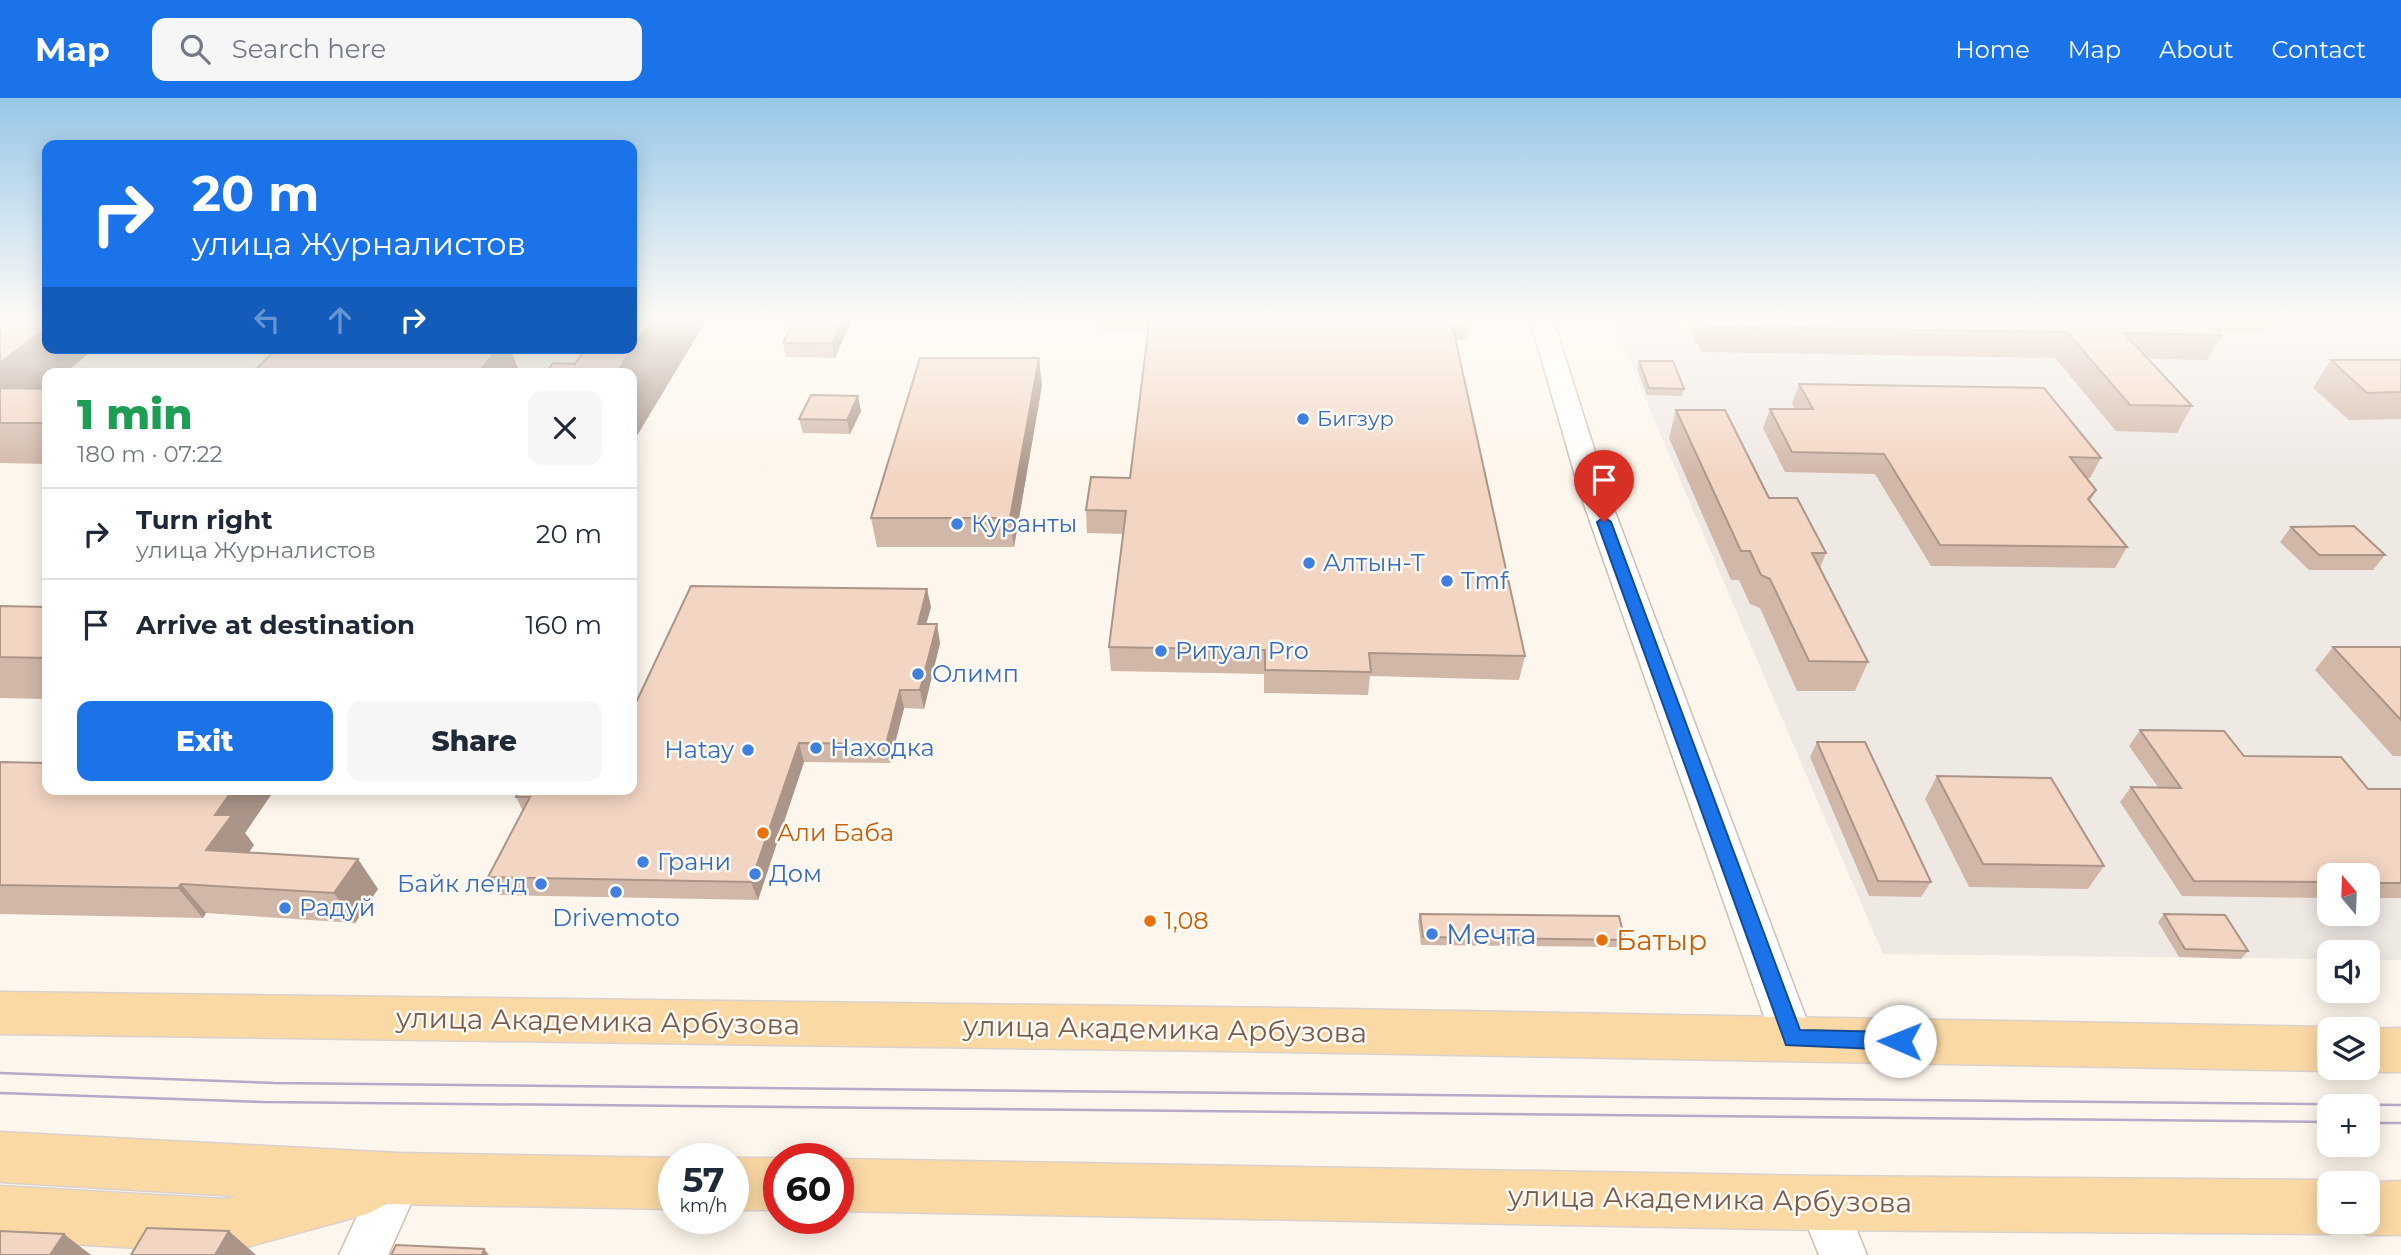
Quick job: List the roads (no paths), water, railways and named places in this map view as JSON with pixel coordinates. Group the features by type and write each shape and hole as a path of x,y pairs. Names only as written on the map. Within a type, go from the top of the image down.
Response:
{"main road":[{"name":"улица Академика Арбузова","path":"0,1013 2317,1049"},
{"path":"2380,1050 2401,1050"},
{"path":"0,1157 399,1179 658,1183"},
{"path":"0,1213 225,1226 399,1179"},
{"name":"улица Академика Арбузова","path":"854,1185 1822,1203 2317,1207"},
{"path":"2380,1208 2401,1208"}],"street":[{"path":"1556,370 1595,496 1793,1039"},
{"path":"363,1255 399,1179"},
{"path":"1822,1203 1843,1255"}],"tram line":[{"path":"0,1073 275,1083 2401,1105"},
{"path":"0,1093 264,1102 2317,1122"},
{"path":"2380,1123 2401,1123"}],"place":[{"name":"Бигзур","path":"1303,419"},
{"name":"Куранты","path":"957,524"},
{"name":"Алтын-Т","path":"1309,563"},
{"name":"Tmf","path":"1447,581"},
{"name":"Ритуал Pro","path":"1161,651"},
{"name":"Олимп","path":"918,674"},
{"name":"Находка","path":"816,748"},
{"name":"Hatay","path":"748,750"},
{"name":"Али Баба","path":"763,833"},
{"name":"Грани","path":"643,862"},
{"name":"Дом","path":"755,874"},
{"name":"Байк ленд","path":"541,884"},
{"name":"Drivemoto","path":"616,892"},
{"name":"Радуй","path":"285,908"},
{"name":"1,08","path":"1150,921"},
{"name":"Мечта","path":"1432,934"},
{"name":"Батыр","path":"1602,940"}]}
